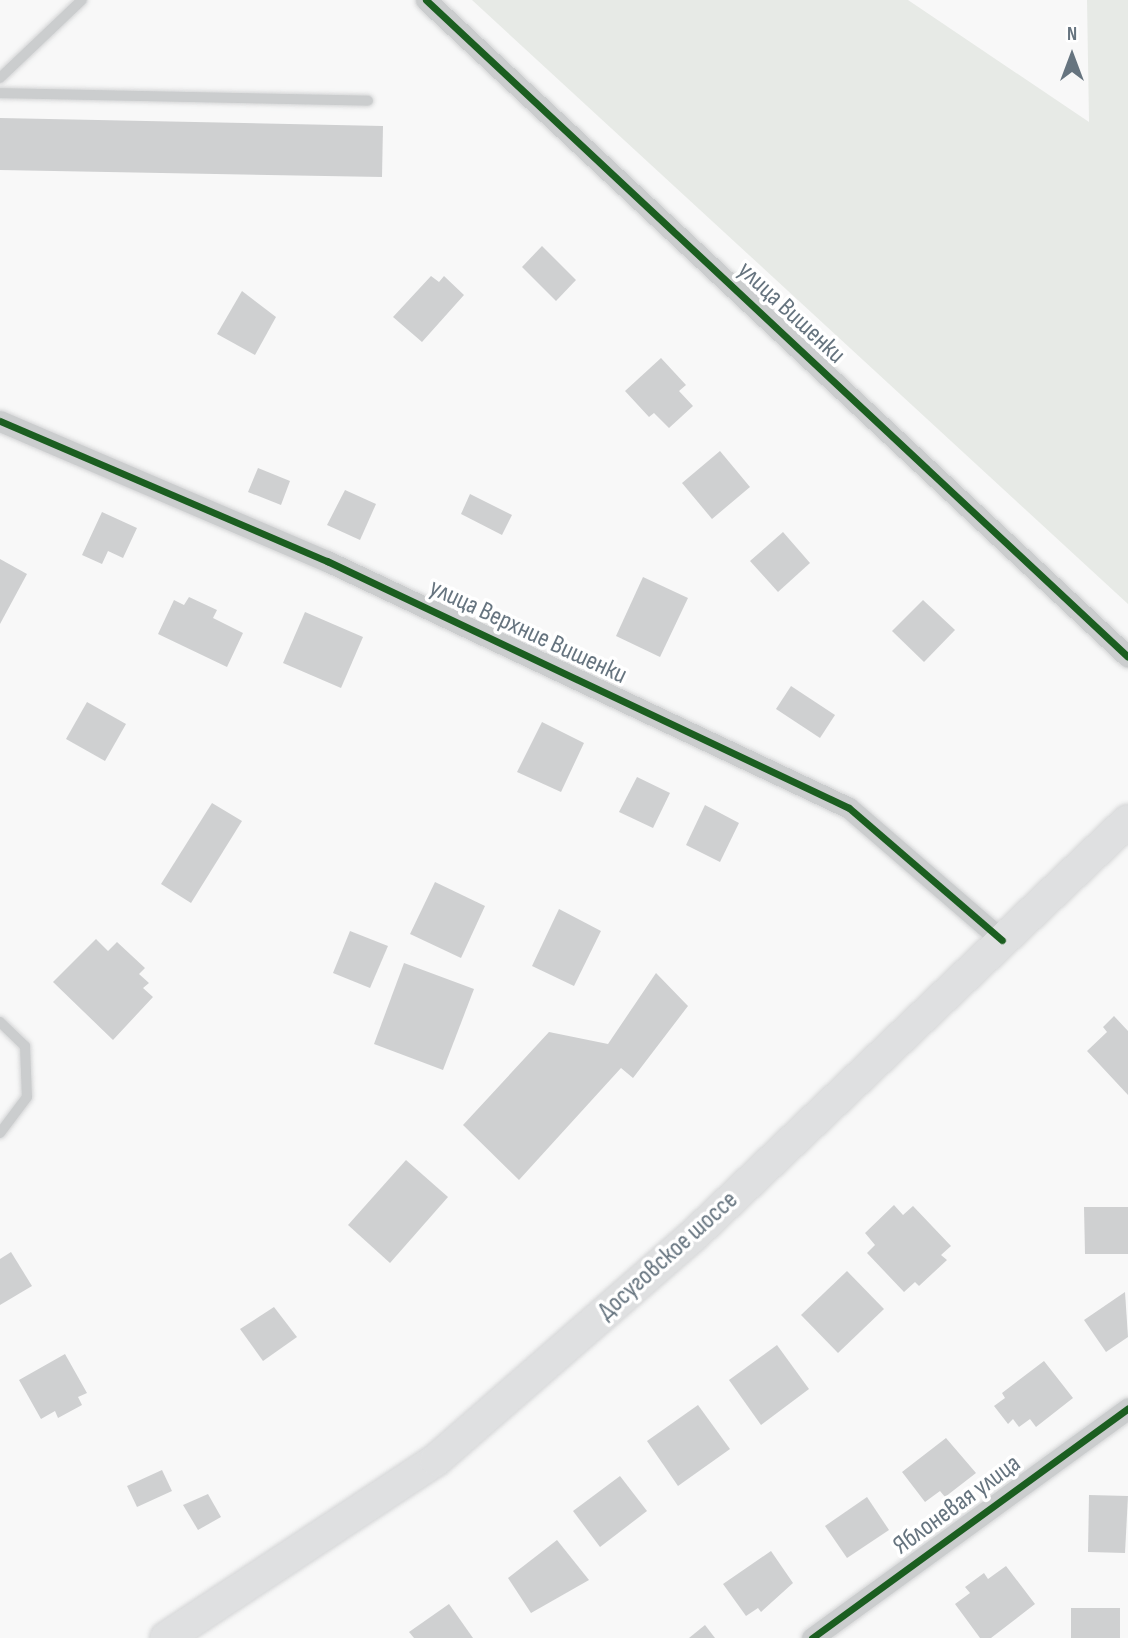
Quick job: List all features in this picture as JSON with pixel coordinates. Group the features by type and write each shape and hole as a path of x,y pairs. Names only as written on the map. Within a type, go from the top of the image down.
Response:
{"main road":[{"name":"Досуговское шоссе","path":"166,1638 436,1460 694,1235 1128,821"}],"street":[{"name":"улица Вишенки","path":"426,0 1128,657"},
{"name":"улица Верхние Вишенки","path":"0,421 327,561 849,808 1002,940"},
{"name":"Яблоневая улица","path":"812,1638 1128,1408"}],"lane":[{"path":"0,78 82,0"},
{"path":"0,93 368,101"},
{"path":"0,1022 25,1046 27,1097 0,1133"}],"shaded area":[{"path":"472,0 908,0 1089,122 1087,0 1128,0 1128,604"}],"building":[{"path":"0,118 383,126 382,177 0,170"},
{"path":"542,246 576,280 556,301 522,267"},
{"path":"431,276 439,282 444,276 464,295 422,342 393,317"},
{"path":"242,291 276,317 255,355 217,334"},
{"path":"661,358 686,385 679,391 693,406 669,428 654,413 649,417 625,391"},
{"path":"720,451 750,487 712,519 682,483"},
{"path":"258,468 290,481 281,505 248,492"},
{"path":"345,490 376,504 360,540 327,525"},
{"path":"470,494 512,515 502,535 461,514"},
{"path":"102,512 137,528 123,558 108,551 102,564 82,555"},
{"path":"783,532 810,563 778,592 750,561"},
{"path":"0,559 27,574 0,624"},
{"path":"643,577 688,598 660,657 616,636"},
{"path":"189,597 217,610 213,618 243,633 227,667 158,634 174,600 184,605"},
{"path":"923,600 955,630 924,662 892,631"},
{"path":"305,612 363,637 341,688 283,663"},
{"path":"791,686 835,715 820,738 776,709"},
{"path":"87,702 126,724 105,761 66,739"},
{"path":"542,722 584,743 561,792 517,772"},
{"path":"637,777 670,793 653,828 619,812"},
{"path":"212,803 242,821 191,903 161,884"},
{"path":"705,805 739,823 720,862 686,845"},
{"path":"435,882 485,906 461,958 410,934"},
{"path":"559,909 601,931 574,986 532,966"},
{"path":"350,931 388,946 370,988 333,973"},
{"path":"96,939 108,951 117,942 145,968 139,974 149,983 143,988 153,997 113,1040 53,982"},
{"path":"404,963 474,989 443,1070 374,1044"},
{"path":"656,973 688,1006 633,1078 621,1068 519,1180 463,1125 549,1032 608,1044"},
{"path":"1114,1016 1128,1031 1128,1095 1087,1051 1107,1032 1103,1027"},
{"path":"406,1160 448,1197 390,1263 348,1225"},
{"path":"894,1205 903,1215 913,1206 951,1246 941,1255 947,1260 919,1286 915,1282 904,1292 867,1253 875,1245 865,1233"},
{"path":"1084,1207 1128,1207 1128,1254 1085,1254"},
{"path":"11,1252 32,1286 0,1305 0,1259"},
{"path":"847,1271 884,1309 838,1353 801,1315"},
{"path":"1125,1292 1128,1337 1106,1352 1084,1320"},
{"path":"274,1307 297,1337 263,1361 240,1329"},
{"path":"777,1345 809,1389 761,1425 729,1380"},
{"path":"65,1354 87,1393 78,1397 82,1405 58,1418 55,1411 41,1419 19,1380"},
{"path":"1044,1361 1073,1398 1036,1427 1030,1419 1019,1427 1013,1419 1008,1424 994,1406 1005,1398 1002,1393"},
{"path":"698,1405 730,1449 678,1486 647,1441"},
{"path":"946,1438 976,1473 945,1497 940,1491 925,1502 902,1472"},
{"path":"162,1470 172,1491 137,1507 127,1486"},
{"path":"620,1476 647,1511 600,1547 573,1511"},
{"path":"208,1494 221,1517 198,1530 183,1505"},
{"path":"1089,1495 1128,1496 1125,1553 1088,1552"},
{"path":"867,1497 889,1530 847,1558 825,1526"},
{"path":"557,1540 589,1580 531,1613 508,1578"},
{"path":"771,1551 793,1583 761,1612 758,1608 746,1616 723,1584"},
{"path":"1006,1566 1035,1604 991,1638 980,1638 955,1604 970,1593 965,1587 984,1573 988,1579"},
{"path":"449,1604 473,1638 414,1638 409,1632"},
{"path":"1071,1608 1120,1608 1120,1638 1071,1638"},
{"path":"705,1625 715,1638 689,1638"}],"cycle path":[{"path":"426,0 1128,657"},
{"path":"0,421 327,561 849,808 1002,940"},
{"path":"812,1638 1128,1408"}]}
